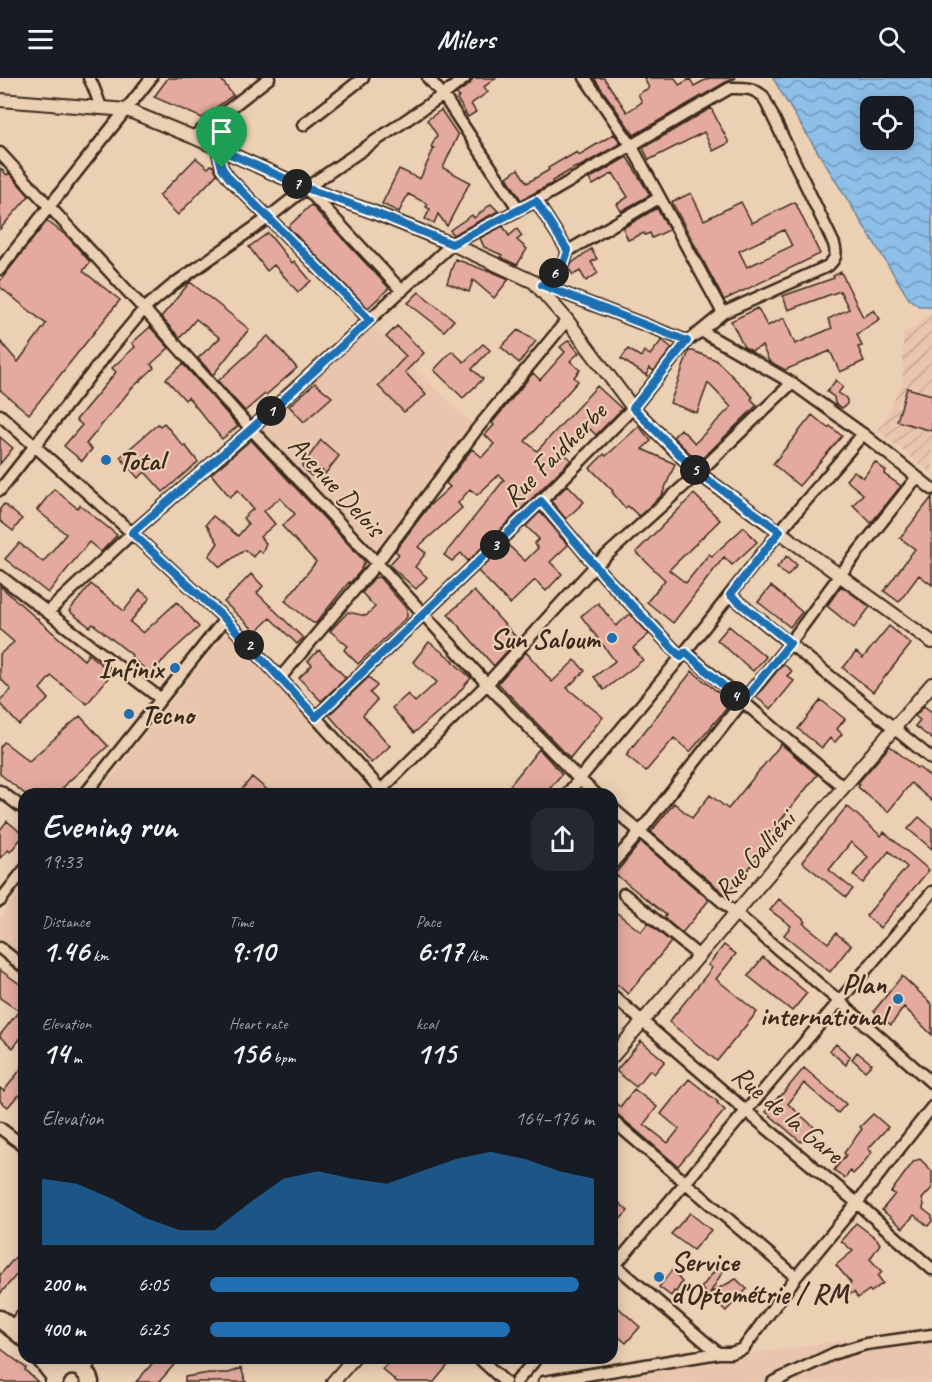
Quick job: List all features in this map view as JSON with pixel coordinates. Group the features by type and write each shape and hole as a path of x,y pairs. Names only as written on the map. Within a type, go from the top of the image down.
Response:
{"highway":[{"path":"57,1371 76,1367 87,1377"}],"street":[{"path":"89,78 101,107"},
{"path":"0,269 151,78"},
{"path":"303,124 363,78"},
{"path":"428,78 443,95 519,210"},
{"path":"0,490 144,309 174,284 268,218 306,188 465,78"},
{"path":"585,78 631,145 723,313"},
{"path":"193,137 263,80"},
{"name":"Rue Faidherbe","path":"316,717 541,501 633,408 687,341 723,313 828,266 836,259 837,252 834,244 763,96 755,91 747,88 730,88 631,145"},
{"path":"0,100 127,110 306,188 373,212 452,244 538,283 687,341"},
{"path":"48,612 132,533 251,429 452,244 536,201 631,145"},
{"path":"217,148 222,168 229,178 370,320"},
{"name":"Avenue Delois","path":"0,153 487,684 589,788"},
{"path":"306,188 402,291"},
{"path":"538,283 564,263 568,251 659,198"},
{"path":"536,201 568,251"},
{"path":"538,283 633,408 698,473 932,642"},
{"path":"280,678 377,563 477,429 567,320"},
{"path":"701,331 792,383 863,434 932,489"},
{"path":"387,788 596,566 792,383"},
{"path":"0,415 225,619 379,788"},
{"path":"572,788 683,654 780,531 863,434"},
{"path":"618,857 790,643 917,477"},
{"path":"541,501 604,576 683,654 843,788"},
{"path":"0,576 161,699"},
{"path":"730,595 932,759"},
{"path":"90,788 225,619"},
{"name":"Rue Galliéni","path":"618,1050 932,684"},
{"path":"0,791 18,804"},
{"path":"618,813 932,1083"},
{"path":"0,901 18,878"},
{"path":"618,1262 932,892"},
{"path":"624,894 699,956"},
{"path":"0,948 18,962"},
{"name":"Rue de la Gare","path":"618,1000 932,1269"},
{"path":"544,1382 718,1353 731,1353 743,1349 796,1277 932,1107"},
{"path":"618,1125 796,1277"},
{"path":"0,1128 18,1142"},
{"path":"618,1270 718,1353"},
{"path":"773,1382 835,1353 866,1344 932,1335"},
{"path":"333,1382 349,1364"},
{"path":"485,1364 505,1382"},
{"path":"516,1382 532,1364"}],"lane":[{"path":"87,1377 95,1364"}],"shaded area":[{"path":"931,314 932,474 878,431 903,382 903,334"},
{"path":"372,326 474,426 377,557 258,431"},
{"path":"228,630 370,788 103,788"},
{"path":"18,894 18,957 0,943 0,917"},
{"path":"932,1327 932,1382 566,1382"}],"water":[{"path":"773,78 932,78 932,309 929,306 919,306 909,299"}],"building":[{"path":"168,78 220,78 233,95 202,118 154,97"},
{"path":"473,78 496,78 484,87 488,92 471,104 476,112 468,117 457,99 460,97 456,94 470,84"},
{"path":"594,78 604,78 627,112 642,102 638,94 649,88 644,78 675,78 679,85 690,79 694,86 709,78 736,78 634,135"},
{"path":"711,108 729,143 713,151 704,132 649,160 643,148"},
{"path":"441,110 458,135 443,168 470,182 447,226 438,214 434,223 425,219 430,209 426,207 428,204 408,194 399,212 382,204 399,169 420,179 434,148 431,147 437,135 427,120"},
{"path":"614,134 621,143 521,200 507,177 518,169 527,183 565,158 577,152 579,155"},
{"path":"627,157 650,195 621,211 617,204 628,197 613,173 593,185 589,179"},
{"path":"196,158 208,168 211,165 214,167 217,174 178,215 159,196"},
{"path":"0,168 7,175 9,173 29,196 0,229"},
{"path":"691,193 704,220 741,202 752,223 795,202 820,254 724,300 672,202","holes":["784,230 792,246 747,267 739,251"]},
{"path":"491,204 498,211 453,235 450,230 472,215 474,218"},
{"path":"311,205 389,288 368,308 288,227"},
{"path":"657,208 669,230 652,238 650,233 645,235 644,233 628,240 623,228"},
{"path":"47,221 68,237 90,262 83,271 120,300 29,414 0,390 0,341 18,362 46,324 0,287 0,281"},
{"path":"503,226 509,236 517,229 522,236 517,240 527,249 517,265 484,247 480,238"},
{"path":"268,233 292,263 294,261 311,281 298,292 274,265 267,271 249,247"},
{"path":"591,249 597,259 591,262 598,273 586,281 580,271 573,275 569,269 572,263"},
{"path":"455,259 509,279 494,298 473,280 469,292 447,283"},
{"path":"841,272 863,317 874,310 880,319 857,334 862,346 858,347 864,361 840,372 830,351 785,370 769,361 762,346 752,351 744,347 731,321 758,308 767,326 784,318 795,344 832,328 828,319 849,309 840,291 788,310 783,296 834,278 833,276"},
{"path":"190,282 249,329 213,375 198,358 220,338 196,319 180,338 161,317"},
{"path":"419,292 454,320 444,331 408,303"},
{"path":"397,326 424,353 405,372 426,395 404,412 378,386 406,356 386,337"},
{"path":"150,327 169,348 151,364 154,368 131,389 86,444 92,449 82,461 64,446 82,425 76,420 116,372 112,368 135,347 132,343"},
{"path":"518,330 536,341 519,363 501,347"},
{"path":"268,336 297,368 245,411 218,381"},
{"path":"569,340 579,353 570,361 580,370 574,377 578,381 525,441 537,451 597,386 622,409 596,435 590,429 566,455 571,460 468,561 461,553 452,561 444,555 504,480 499,475 477,495 470,489 458,503 462,508 418,547 426,553 415,567 427,577 416,589 389,565 399,554 395,551 429,506 450,487 446,483 472,449 482,457 494,444 485,435 494,425 492,423 533,373 540,380 565,352 560,347"},
{"path":"662,340 672,348 654,371 649,368 647,376 621,359 628,349 641,357 644,351 650,355"},
{"path":"483,344 490,350 472,369 483,379 463,398 434,370 452,351 464,362"},
{"path":"689,351 716,360 753,397 751,399 757,405 699,462 673,437 681,429 695,443 731,407 708,383 697,413 670,403"},
{"path":"183,364 238,426 222,439 188,397 185,400 166,379"},
{"path":"836,380 843,387 838,393 847,400 847,404 842,408 835,404 834,397 827,392"},
{"path":"315,383 332,397 304,422 289,406"},
{"path":"907,388 932,395 932,431 897,421"},
{"path":"812,415 842,436 799,486 773,464"},
{"path":"164,423 198,462 163,492 145,472 138,478 120,457 158,424 160,426"},
{"path":"639,426 651,441 642,449 675,464 662,495 639,516 628,506 625,508 613,491 590,468"},
{"path":"0,437 13,448 0,464"},
{"path":"251,440 365,562 362,569 316,623 285,601 316,562 282,526 295,514 280,498 264,511 275,524 260,537 266,543 262,553 258,550 253,557 245,550 220,567 209,556 218,543 206,524 213,516 238,536 248,524 243,518 253,509 238,490 230,497 211,474"},
{"path":"321,440 339,456 325,474 320,468 311,476 302,466"},
{"path":"875,462 886,471 884,474 901,486 871,523 853,505 863,494 846,480 854,471 863,478"},
{"path":"568,485 584,502 566,519 551,501"},
{"path":"54,489 77,508 80,505 117,535 101,552 89,542 48,593 5,559 19,543 43,562 66,534 37,510"},
{"path":"694,494 720,520 669,570 686,583 709,554 712,556 744,527 757,542 732,565 724,557 673,623 647,602 665,580 636,552"},
{"path":"932,497 932,585 919,575 899,602 884,591 915,549 900,538"},
{"path":"4,504 22,519 13,531 0,521 0,509"},
{"path":"540,512 568,545 550,562 562,574 546,591 535,580 510,604 478,571 507,544 525,561 538,548 534,544 539,539 526,526"},
{"path":"787,556 797,565 787,576 777,567"},
{"path":"251,574 263,586 257,593 303,638 297,644 270,618 256,632 224,602"},
{"path":"379,577 407,609 407,617 358,664 344,650 348,646 330,631 348,612 366,616 375,607 362,593 374,578"},
{"path":"91,584 124,611 140,590 150,598 130,622 143,633 177,602 199,627 151,674 131,657 132,655 93,624 90,627 69,611"},
{"path":"0,586 84,660 88,654 112,673 87,704 51,676 40,689 49,699 19,725 0,704 0,700 11,690 0,678 0,654 14,642 0,630"},
{"path":"771,586 802,612 790,627 758,602"},
{"path":"841,586 870,607 854,628 827,606"},
{"path":"474,591 515,636 513,638 516,641 494,666 448,614"},
{"name":"Sun Saloum","path":"598,603 616,626 630,614 649,634 633,648 643,660 604,690 594,677 615,661 581,616"},
{"path":"729,626 766,657 753,671 717,640"},
{"path":"889,626 911,644 873,692 843,668 856,652 863,658"},
{"path":"429,642 454,661 471,678 453,699 414,733 392,708 408,694 415,702 437,682 413,662"},
{"path":"319,650 346,678 321,701 299,678 312,665 308,661"},
{"path":"526,652 552,682 575,660 585,671 567,688 603,717 570,758 498,683"},
{"path":"783,664 792,671 787,676 794,681 771,709 756,697"},
{"path":"692,671 731,703 690,752 674,738 646,771 626,755"},
{"path":"369,677 377,686 370,693 377,700 363,715 390,746 371,763 329,715"},
{"path":"821,700 845,719 837,729 842,734 835,742 830,738 822,748 798,729"},
{"path":"924,706 932,712 932,739 915,726 920,720 915,716"},
{"path":"80,716 108,746 63,788 18,788 0,774 0,747 4,742 29,761"},
{"path":"781,744 817,775 765,840 770,844 726,895 651,832 674,803 692,818 710,795 728,809"},
{"path":"890,746 932,778 932,801 911,783 888,812 858,787 860,784 858,783"},
{"path":"539,749 562,774 550,788 508,788"},
{"path":"252,777 265,788 243,788"},
{"path":"847,806 881,836 884,832 929,870 880,928 866,916 907,867 889,851 863,883 853,875 868,857 851,842 829,870 853,889 846,897 802,862"},
{"path":"919,817 932,828 932,849 908,829"},
{"path":"7,821 18,830 18,842 10,852 8,850 0,858 0,830"},
{"path":"641,842 709,900 682,933 664,918 666,915 618,876 618,870"},
{"path":"779,899 805,921 803,923 828,943 836,933 851,945 830,972 784,935 791,926 770,910"},
{"path":"618,914 641,932 648,923 671,942 628,994 618,985"},
{"path":"724,945 736,954 716,979 757,1012 717,1061 669,1022 712,968 708,965"},
{"path":"763,957 807,993 792,1011 748,976"},
{"path":"0,970 18,983 18,1010 0,998"},
{"name":"Plan international","path":"902,976 932,1004 932,1035 904,1007 891,1025 874,1011"},
{"path":"18,1012 18,1042 13,1048 0,1035"},
{"path":"641,1041 665,1061 654,1074 650,1070 636,1087 618,1073 618,1069"},
{"path":"836,1044 850,1056 846,1065 830,1051"},
{"path":"857,1052 872,1064 865,1071 852,1059"},
{"path":"804,1068 846,1104 838,1113 804,1083 788,1104 814,1127 801,1142 766,1112"},
{"path":"18,1073 18,1095 8,1107 0,1101 0,1088 4,1091"},
{"path":"689,1079 725,1110 678,1166 618,1115 618,1105 620,1107 634,1089 657,1107 644,1124 668,1143 679,1129 661,1114"},
{"path":"873,1114 888,1127 868,1149 872,1152 861,1166 853,1174 850,1171 845,1178 834,1170 862,1129 860,1127"},
{"path":"920,1159 932,1171 932,1188 922,1199 923,1209 932,1216 932,1221 928,1226 914,1215 903,1228 882,1210 895,1194 891,1192 914,1161"},
{"path":"618,1202 628,1211 618,1222"},
{"path":"690,1213 711,1230 693,1250 671,1234"},
{"path":"856,1223 880,1244 870,1259 882,1272 878,1276 883,1283 858,1298 846,1287 851,1283 836,1265 853,1251 841,1241"},
{"path":"18,1254 18,1273 0,1294 0,1275"},
{"path":"721,1263 726,1266 710,1293 736,1279 747,1289 726,1311 701,1288"},
{"path":"672,1270 682,1282 671,1296 659,1287"},
{"path":"618,1307 640,1327 626,1343 618,1336"},
{"path":"0,1348 26,1368 25,1370 38,1382 0,1382"},
{"path":"152,1364 175,1364 159,1382 136,1382"},
{"path":"387,1364 449,1364 434,1382 397,1382 382,1369"},
{"path":"241,1368 246,1382 185,1382 185,1377 209,1373 229,1373"}],"place":[{"name":"Total","path":"106,460"},
{"name":"Sun Saloum","path":"612,638"},
{"name":"Infinix","path":"175,668"},
{"name":"Tecno","path":"129,714"},
{"name":"Plan international","path":"898,999"},
{"name":"Service d'Optométrie / RM","path":"659,1277"}],"route":[{"path":"217,148 306,188 452,244 536,201 568,251 564,263 542,285 687,341 633,408 698,473 780,531 730,595 790,643 742,702 685,652 681,657 604,576 541,501 316,717 225,619 132,533 251,429 370,320 229,178 222,168 217,148"}]}
